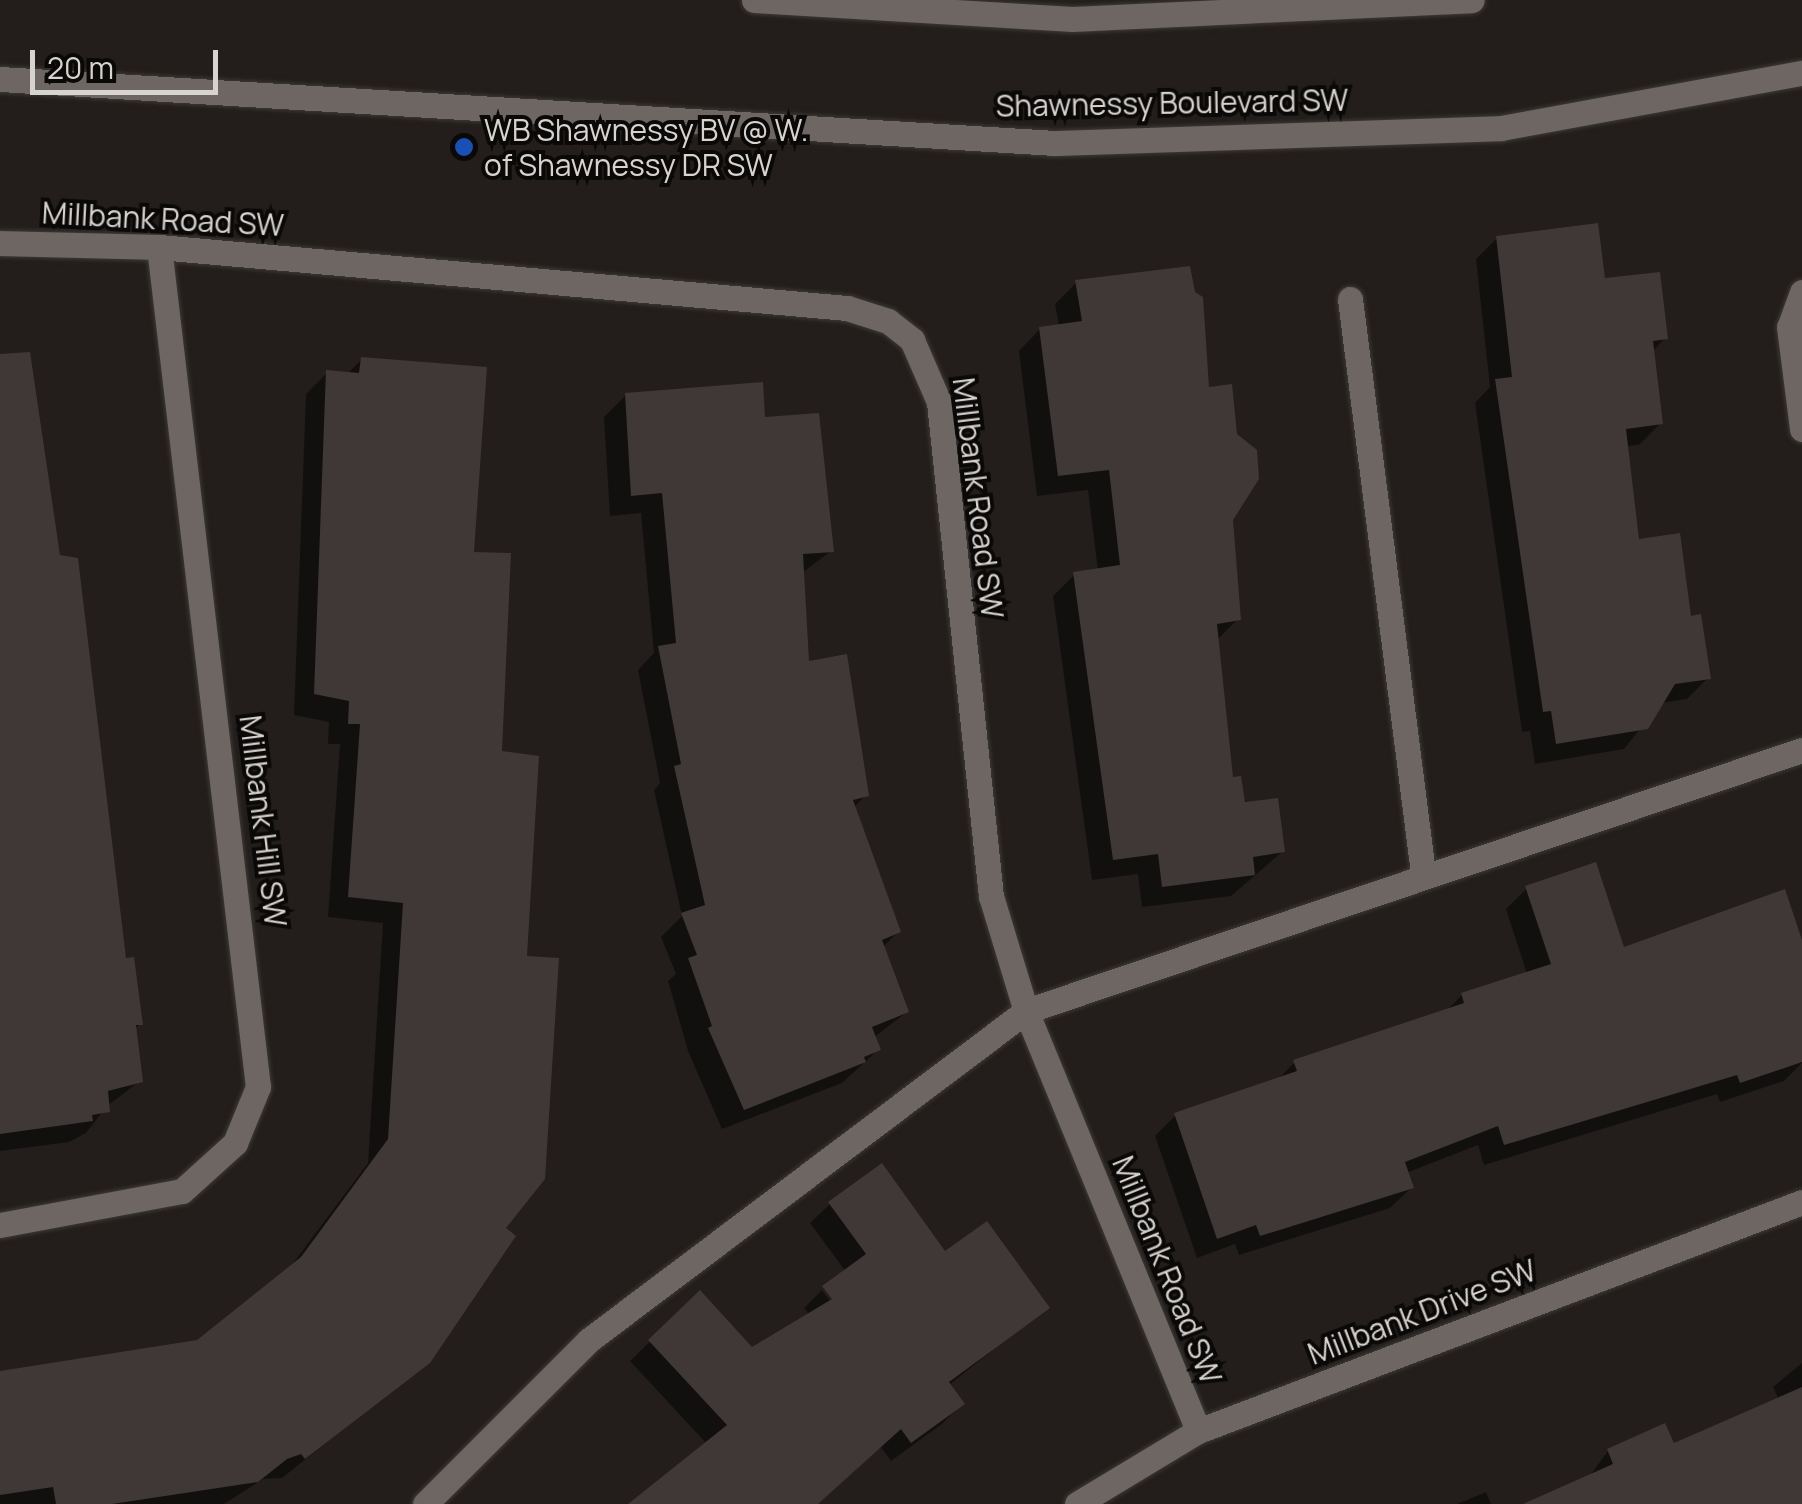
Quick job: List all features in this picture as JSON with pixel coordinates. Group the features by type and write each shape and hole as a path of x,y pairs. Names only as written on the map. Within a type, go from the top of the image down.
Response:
{"street":[{"path":"754,0 1072,19 1472,0"},
{"name":"Shawnessy Boulevard SW","path":"0,80 1055,143 1502,128 1802,73"},
{"name":"Millbank Road SW","path":"0,243 159,247 847,308 888,321 912,340 939,402 991,896 1026,1012 1198,1432"},
{"name":"Millbank Hill SW","path":"0,1226 182,1191 235,1143 258,1087 159,247"},
{"path":"1802,292 1788,327 1802,430"},
{"path":"1350,298 1423,873"},
{"path":"425,1504 589,1340 1026,1012 1423,873 1802,750"},
{"name":"Millbank Drive SW","path":"1077,1504 1198,1432 1802,1202"}],"building":[{"path":"1598,223 1605,278 1660,272 1668,339 1653,341 1663,424 1626,429 1639,539 1680,533 1691,616 1701,614 1711,679 1675,684 1648,729 1556,744 1551,711 1543,712 1495,379 1512,377 1496,236"},
{"path":"1190,266 1195,292 1203,297 1209,387 1232,384 1237,434 1257,450 1259,479 1233,520 1241,620 1217,624 1233,777 1241,776 1245,802 1278,798 1285,852 1253,857 1255,875 1162,887 1158,854 1113,860 1073,572 1120,565 1109,470 1058,476 1039,327 1082,321 1075,280"},
{"path":"30,352 60,555 78,558 126,958 134,957 143,1025 136,1025 143,1082 108,1091 110,1112 92,1115 93,1121 0,1134 0,354"},
{"path":"361,357 487,367 474,552 511,553 502,751 539,756 527,956 559,958 545,1179 506,1228 516,1236 430,1363 305,1459 301,1454 287,1459 258,1482 112,1504 56,1504 53,1487 0,1495 0,1371 197,1340 301,1257 388,1139 403,903 348,897 360,724 348,724 349,701 314,694 326,370 359,373"},
{"path":"763,382 765,417 819,413 834,552 803,554 809,661 847,654 869,796 853,800 901,932 882,940 909,1012 872,1027 881,1050 864,1057 866,1062 744,1110 708,1028 712,1026 688,958 697,955 681,913 705,905 674,766 681,764 658,646 676,643 662,493 631,496 625,393"},
{"path":"1596,862 1624,947 1785,889 1802,940 1802,1062 1740,1083 1737,1075 1504,1145 1498,1126 1405,1162 1414,1188 1260,1236 1256,1225 1217,1239 1174,1113 1297,1071 1293,1060 1464,1003 1461,993 1551,964 1525,886"},
{"path":"882,1163 945,1251 987,1221 1050,1308 949,1382 965,1404 911,1443 901,1429 818,1504 628,1504 727,1425 648,1340 700,1290 752,1347 832,1299 822,1286 866,1254 828,1202"},
{"path":"1802,1387 1802,1504 1523,1504 1613,1464 1607,1449 1665,1423 1674,1443"}],"place":[{"name":"WB Shawnessy BV @ W. of Shawnessy DR SW","path":"464,147"}]}
